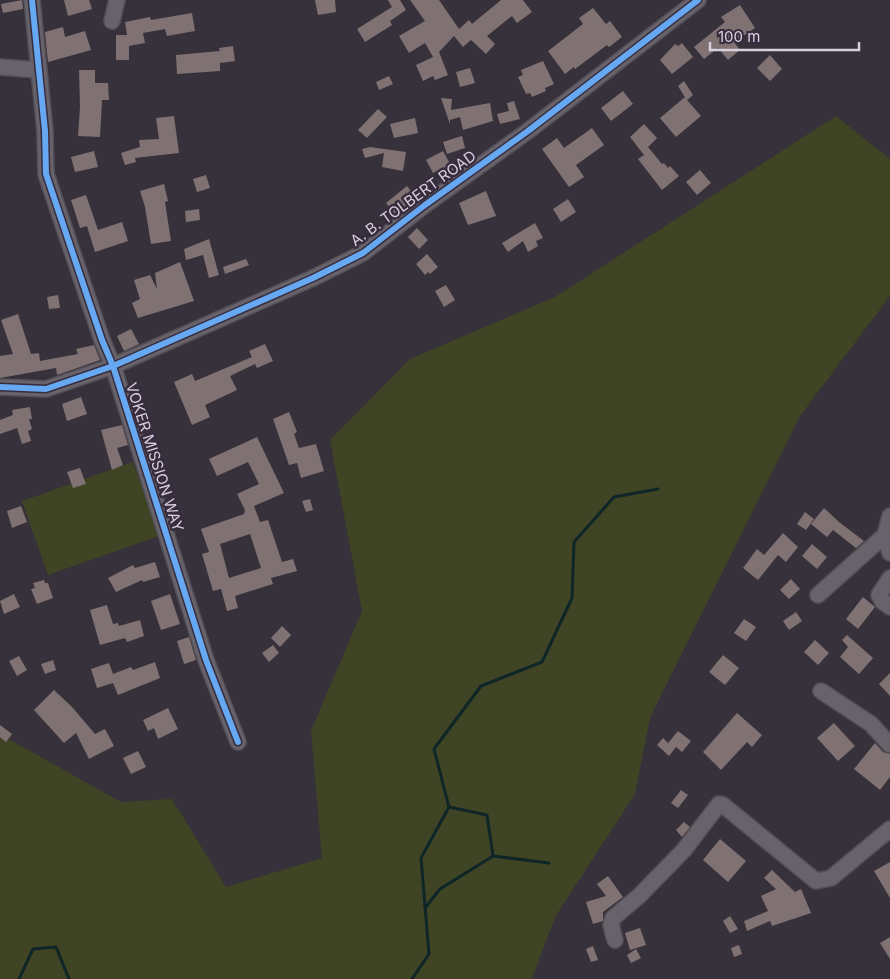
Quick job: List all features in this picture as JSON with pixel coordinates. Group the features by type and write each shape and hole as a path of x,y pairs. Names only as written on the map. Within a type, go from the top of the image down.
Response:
{"street":[{"name":"VOKER MISSION WAY","path":"32,0 45,131 46,174 102,340 113,366 206,660 238,742"},
{"path":"112,21 118,0"},
{"name":"A. B. TOLBERT ROAD","path":"0,388 46,389 113,366 313,278 363,253 634,51 698,0"},
{"path":"0,67 38,70"},
{"path":"890,516 885,535 890,553"},
{"path":"818,595 885,535"},
{"path":"890,578 880,595 883,602 890,607"},
{"path":"821,691 870,724 890,744"},
{"path":"615,940 611,925 613,918 639,896 684,850 719,804 723,805 816,881 831,878 890,829"}],"green space":[{"path":"836,116 890,159 890,296 800,416 650,718 635,794 555,917 532,979 0,979 0,734 121,802 172,799 226,887 322,858 311,731 362,611 330,440 410,359 555,297"},
{"path":"133,462 159,536 48,575 22,501"}],"building":[{"path":"22,0 23,9 3,13 1,4"},
{"path":"64,0 89,0 92,9 68,16"},
{"path":"315,0 335,0 336,12 318,15"},
{"path":"388,0 400,0 406,10 390,21 392,25 365,42 357,29 392,7"},
{"path":"410,0 439,0 459,29 469,20 472,24 501,0 523,0 532,12 517,23 512,16 487,36 495,44 486,54 471,40 463,47 454,36 439,52 448,75 435,80 433,76 423,81 416,65 433,57 425,43 409,53 399,36 425,21"},
{"path":"740,5 755,28 734,42 740,50 728,60 718,48 704,59 694,47 725,22 721,17"},
{"path":"593,8 606,24 610,21 622,37 565,74 548,51 583,24 579,18"},
{"path":"192,13 195,31 167,36 165,29 143,33 145,43 129,46 129,60 116,60 116,35 127,35 125,22 150,17 151,20"},
{"path":"63,27 65,37 85,31 91,50 48,62 45,32"},
{"path":"682,43 693,57 672,74 660,60 675,44 678,46"},
{"path":"233,46 235,61 220,63 220,71 177,74 176,55 220,51 219,48"},
{"path":"770,55 782,69 770,81 757,68"},
{"path":"543,61 554,84 545,88 546,91 532,97 530,93 526,94 518,77 523,75 521,70"},
{"path":"470,68 475,83 460,87 456,72"},
{"path":"79,70 95,70 95,83 108,83 109,100 102,100 100,137 78,136 80,107"},
{"path":"389,76 393,84 379,90 376,82"},
{"path":"684,81 693,95 687,100 701,116 676,137 660,118 685,97 678,86"},
{"path":"623,91 633,104 611,121 601,108"},
{"path":"441,98 452,99 451,110 490,103 493,121 463,130 460,117 450,120 450,124"},
{"path":"514,101 520,119 500,124 497,114 509,111 507,103"},
{"path":"378,109 387,117 367,138 358,130"},
{"path":"174,116 179,153 135,158 136,162 125,165 121,153 140,147 139,140 159,139 156,118"},
{"path":"415,118 418,133 394,138 390,124"},
{"path":"644,124 657,138 648,147 662,164 664,163 668,168 670,166 679,176 662,190 638,159 644,155 630,137"},
{"path":"592,128 604,145 576,165 584,177 569,187 542,149 557,138 564,148"},
{"path":"462,136 465,148 447,154 443,142"},
{"path":"370,147 406,152 403,171 382,167 384,153 365,158 362,149"},
{"path":"94,151 98,167 75,172 71,157"},
{"path":"443,151 454,171 442,177 439,170 433,173 426,160"},
{"path":"700,170 711,183 697,195 686,182"},
{"path":"206,175 210,188 197,192 193,179"},
{"path":"164,184 168,201 165,202 171,241 151,244 145,207 140,191"},
{"path":"407,186 417,199 396,216 386,203"},
{"path":"486,191 496,216 468,225 459,203"},
{"path":"86,195 98,230 122,222 128,241 95,252 87,226 80,228 71,200"},
{"path":"568,199 576,212 561,222 553,209"},
{"path":"199,209 200,220 186,222 185,211"},
{"path":"535,223 543,238 536,241 538,246 528,252 523,241 508,252 502,243"},
{"path":"417,228 428,240 419,249 408,237"},
{"path":"209,239 219,275 209,278 203,255 186,260 184,249"},
{"path":"427,254 438,267 430,274 428,272 425,275 416,264"},
{"path":"246,259 249,265 225,274 223,267"},
{"path":"180,262 194,301 138,318 132,303 140,299 134,280 150,275 157,289 155,273"},
{"path":"446,285 455,300 444,307 435,291"},
{"path":"58,295 60,308 49,309 47,297"},
{"path":"18,314 31,354 39,353 40,361 78,354 76,349 94,345 100,360 57,375 56,368 0,378 0,356 13,354 1,320"},
{"path":"131,329 139,344 124,351 117,336"},
{"path":"265,344 273,361 257,368 255,364 230,376 237,390 205,405 210,417 192,425 174,382 192,374 195,381 252,357 249,351"},
{"path":"81,397 87,414 67,421 62,404"},
{"path":"30,407 32,419 29,419 32,429 28,431 31,441 22,444 17,428 0,434 0,420 13,415 12,410"},
{"path":"289,412 297,432 294,434 299,448 316,444 324,471 301,478 297,463 289,465 273,419"},
{"path":"122,425 128,445 117,448 123,465 112,470 101,430"},
{"path":"257,437 284,493 254,506 260,522 268,520 282,562 293,559 297,571 271,578 273,584 235,596 238,608 227,611 221,589 213,591 202,554 209,552 201,529 244,514 245,510 237,494 259,484 248,462 217,476 209,459","holes":["250,534 261,568 229,578 220,544"]},
{"path":"80,468 86,484 73,488 67,472"},
{"path":"310,499 313,510 306,512 302,501"},
{"path":"21,506 27,522 12,528 7,511"},
{"path":"824,508 864,541 856,548 833,530 827,537 811,524"},
{"path":"805,512 814,519 806,530 797,524"},
{"path":"783,533 798,547 786,562 778,555 758,580 743,568 757,549 764,555"},
{"path":"812,544 827,557 817,569 802,556"},
{"path":"155,562 160,577 143,582 142,580 116,592 108,578 133,565 135,568"},
{"path":"791,579 800,589 789,599 780,590"},
{"path":"44,580 45,583 48,583 53,598 37,604 31,589 35,588 33,583"},
{"path":"14,594 20,607 4,614 0,601"},
{"path":"170,594 180,624 161,630 151,601"},
{"path":"863,597 875,607 858,629 846,619"},
{"path":"107,605 113,624 118,623 119,626 140,620 144,636 127,642 125,638 100,645 90,610"},
{"path":"796,612 802,621 789,630 783,621"},
{"path":"744,619 756,627 746,641 734,633"},
{"path":"282,626 291,635 280,647 271,638"},
{"path":"847,635 873,658 859,674 840,657 848,647 842,640"},
{"path":"189,637 196,660 184,664 177,641"},
{"path":"815,640 829,653 818,665 804,652"},
{"path":"273,645 279,653 269,662 262,653"},
{"path":"723,655 739,668 725,685 709,672"},
{"path":"19,656 27,670 17,676 9,661"},
{"path":"53,660 56,670 45,674 41,664"},
{"path":"155,662 160,678 118,695 113,683 97,688 91,669 109,663 113,674 131,667 133,670"},
{"path":"890,673 890,696 879,684"},
{"path":"54,690 72,707 95,734 105,729 114,746 89,759 76,733 64,743 34,710"},
{"path":"168,708 178,729 158,739 154,728 148,731 143,720"},
{"path":"737,713 762,735 752,747 747,742 721,770 703,752"},
{"path":"834,723 855,746 838,761 817,738"},
{"path":"0,725 12,734 6,742 0,737"},
{"path":"678,731 691,741 682,752 676,747 669,756 657,745 663,738 668,743"},
{"path":"875,743 883,752 890,754 890,777 880,790 854,769"},
{"path":"138,751 146,767 131,774 123,758"},
{"path":"681,790 688,795 678,808 671,803"},
{"path":"684,822 690,827 682,837 676,830"},
{"path":"720,839 746,861 728,882 703,860"},
{"path":"890,862 890,898 874,871"},
{"path":"772,870 795,892 801,889 811,913 772,926 770,921 747,931 744,921 768,911 761,896 776,889 764,878"},
{"path":"608,876 623,897 603,912 603,921 593,924 586,902 606,896 597,884"},
{"path":"730,916 738,929 730,933 723,921"},
{"path":"640,928 646,945 630,950 625,933"},
{"path":"890,937 890,959 880,943"},
{"path":"739,945 742,954 734,957 731,948"},
{"path":"593,946 598,960 591,962 586,949"},
{"path":"636,949 641,958 631,963 627,955"}],"waterway":[{"path":"412,979 429,954 421,858 449,807 434,749 481,686 542,662 572,598 574,542 614,497 658,489"},
{"path":"449,807 487,815 493,856"},
{"path":"425,908 440,889 493,856 549,863"},
{"path":"19,979 33,949 56,947 69,979"}],"cycle path":[{"path":"32,0 45,131 46,174 102,340 113,366 206,660 238,742"},
{"path":"0,387 46,389 113,366 313,278 363,253 425,205 528,131 698,0"}]}
